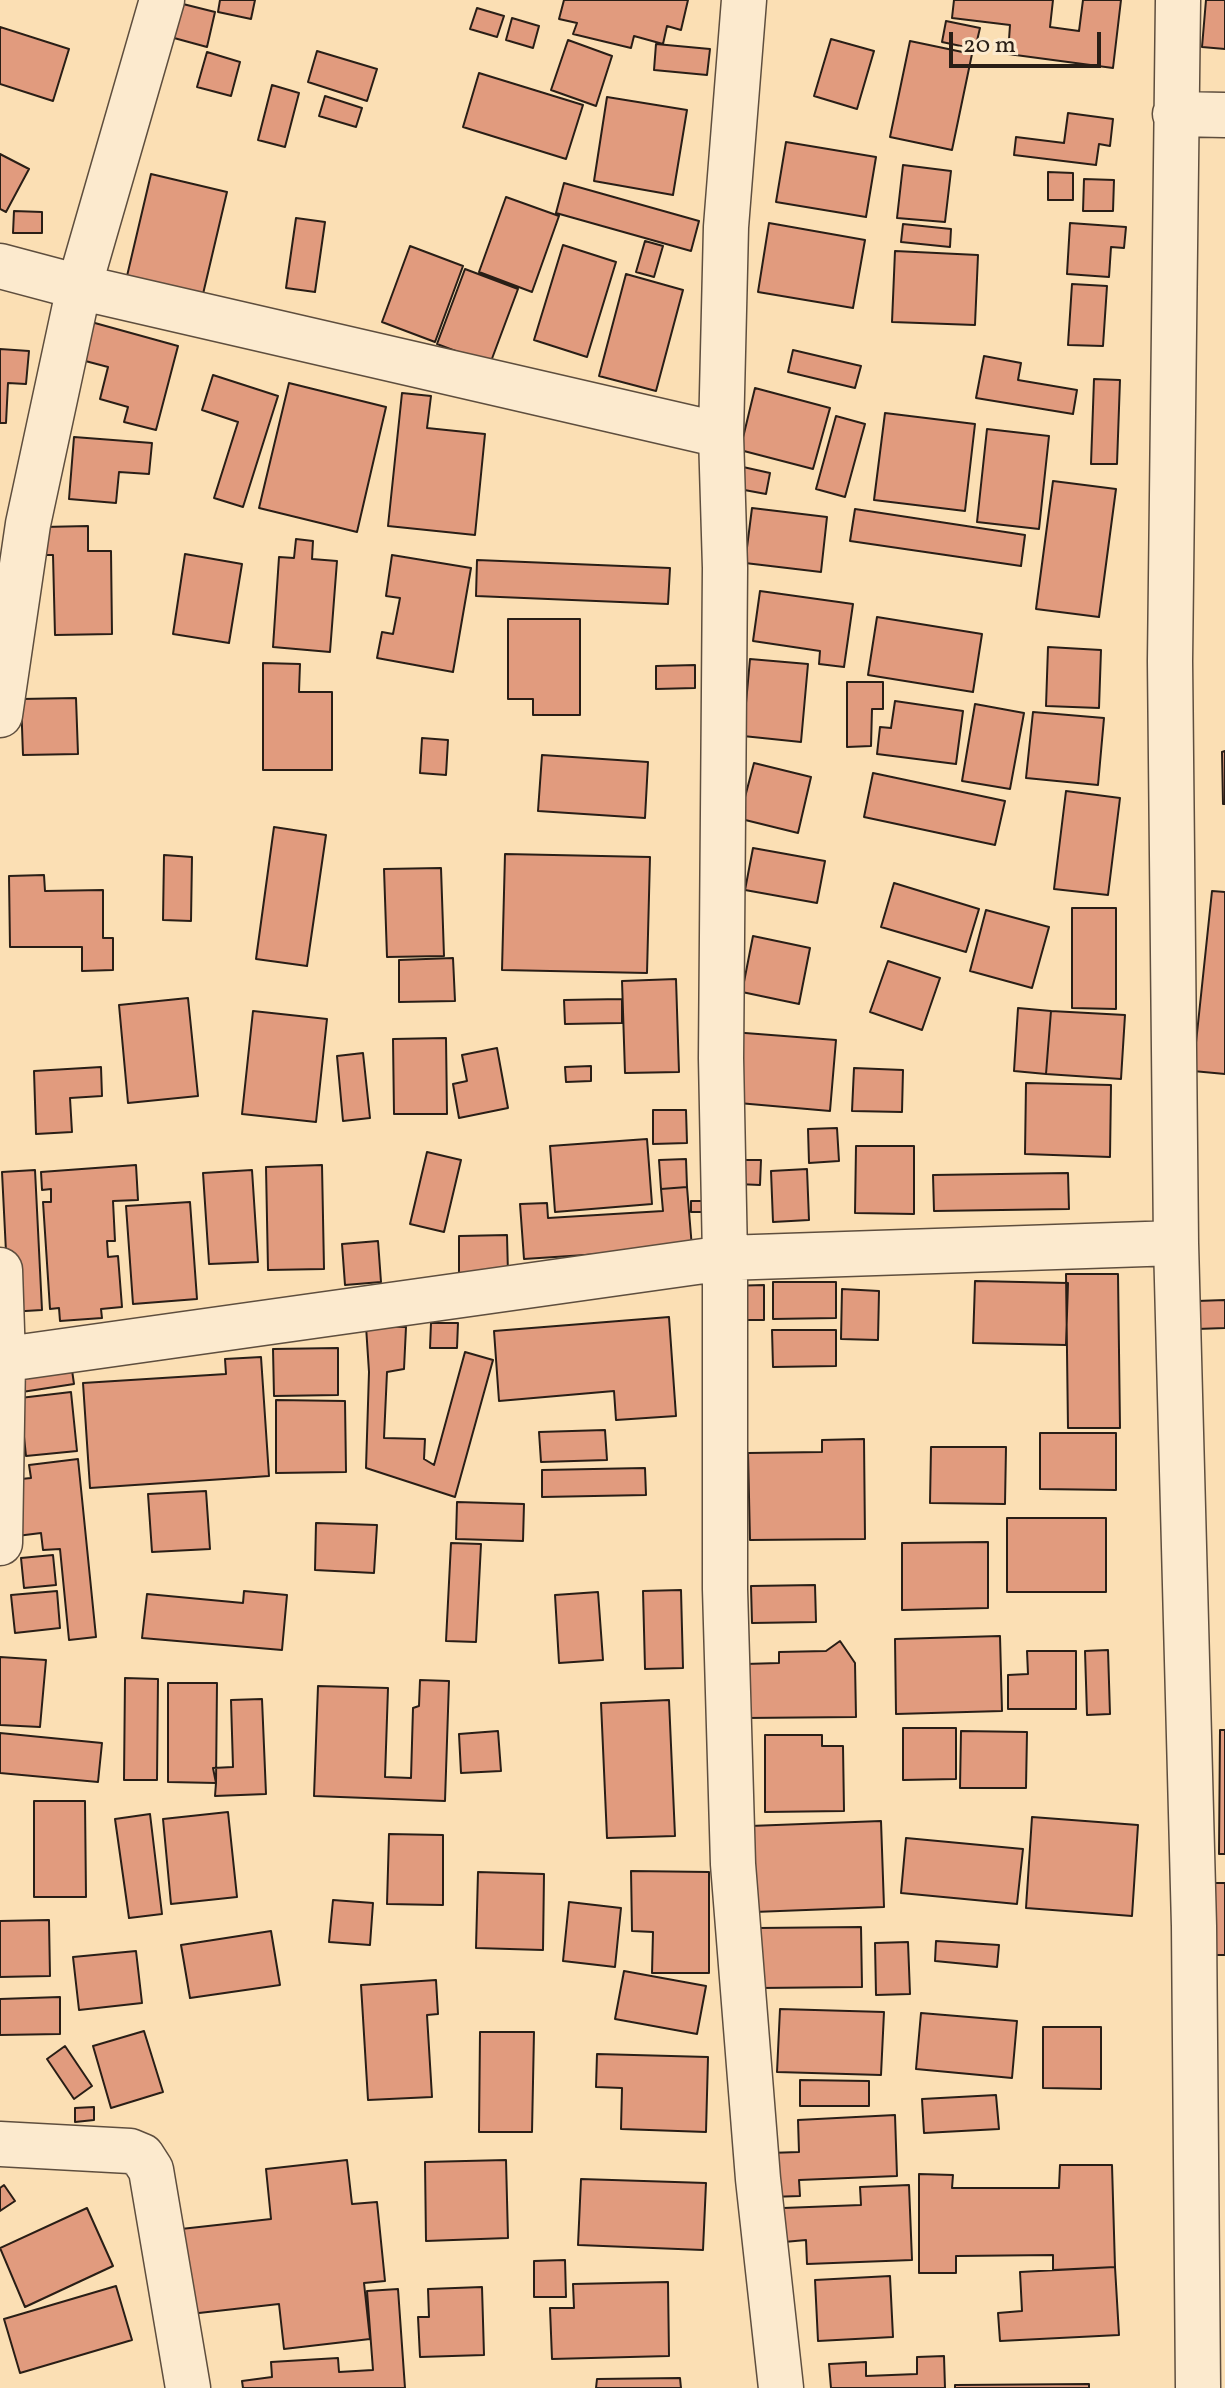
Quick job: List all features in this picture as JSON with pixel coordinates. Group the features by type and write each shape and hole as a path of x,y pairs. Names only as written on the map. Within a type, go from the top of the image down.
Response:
{"street":[{"path":"0,715 28,524 79,287 162,0"},
{"path":"744,0 726,227 721,435 725,568 721,1042 725,1258 725,1589 733,1864 758,2179 781,2388"},
{"path":"1178,0 1170,661 1176,1243 1206,1714 1194,1926 1198,2388"},
{"path":"1175,114 1225,115"},
{"path":"0,266 79,287 721,435"},
{"path":"1,1360 725,1258 1176,1243"},
{"path":"0,1270 0,1543"},
{"path":"0,2144 130,2151 142,2156 151,2170 188,2388"}],"building":[{"path":"220,0 255,0 251,19 218,12"},
{"path":"564,0 688,0 681,30 667,26 663,44 634,36 631,48 573,34 577,23 559,19"},
{"path":"954,0 1053,0 1050,27 1079,31 1083,0 1121,0 1113,68 1008,54 1010,25 952,18"},
{"path":"1206,0 1225,0 1225,49 1202,47"},
{"path":"183,4 215,12 207,47 174,38"},
{"path":"477,8 504,16 497,37 470,29"},
{"path":"512,18 539,26 533,48 506,40"},
{"path":"946,21 980,28 975,49 942,42"},
{"path":"0,27 69,49 53,101 0,84"},
{"path":"831,39 874,51 857,109 814,96"},
{"path":"568,40 612,56 596,106 551,90"},
{"path":"910,41 972,54 952,150 890,137"},
{"path":"656,44 710,49 707,75 654,70"},
{"path":"317,51 377,69 367,101 308,82"},
{"path":"207,52 240,62 231,96 197,87"},
{"path":"479,73 583,105 566,159 463,127"},
{"path":"272,85 299,93 285,147 258,140"},
{"path":"325,96 362,108 356,127 319,116"},
{"path":"607,97 687,110 673,195 594,181"},
{"path":"1068,113 1113,119 1110,146 1099,144 1096,165 1014,155 1016,137 1064,143"},
{"path":"786,142 876,157 866,217 776,202"},
{"path":"0,154 29,169 6,212 0,209"},
{"path":"903,165 951,171 945,222 897,218"},
{"path":"1048,172 1073,173 1073,200 1048,200"},
{"path":"151,174 227,192 203,294 127,276"},
{"path":"1084,179 1114,180 1113,211 1083,211"},
{"path":"564,183 699,221 691,251 556,213"},
{"path":"506,197 559,216 532,292 479,272"},
{"path":"14,211 42,212 42,233 13,233"},
{"path":"296,218 325,222 315,292 286,288"},
{"path":"769,223 865,240 853,308 758,292"},
{"path":"1070,223 1126,227 1124,248 1111,247 1109,277 1067,274"},
{"path":"903,224 951,229 950,247 901,242"},
{"path":"645,241 663,246 654,277 636,272"},
{"path":"563,245 616,262 587,357 534,340"},
{"path":"410,246 463,266 435,342 382,322"},
{"path":"895,251 978,255 975,325 892,322"},
{"path":"465,269 518,289 490,364 437,344"},
{"path":"626,274 683,290 656,391 599,376"},
{"path":"1072,284 1107,286 1103,346 1068,345"},
{"path":"84,320 178,346 156,430 124,422 128,407 100,399 108,367 74,358"},
{"path":"0,349 29,351 26,384 8,383 6,423 0,423"},
{"path":"793,350 861,366 855,388 788,372"},
{"path":"984,356 1021,363 1018,380 1077,390 1073,414 976,398"},
{"path":"213,375 278,396 243,507 214,498 238,422 202,410"},
{"path":"1094,379 1120,380 1117,464 1091,464"},
{"path":"289,383 386,407 357,532 259,508"},
{"path":"755,388 830,408 813,469 740,450"},
{"path":"402,393 431,396 427,428 485,434 475,535 388,526"},
{"path":"885,413 975,424 965,511 874,500"},
{"path":"836,416 865,424 845,497 816,489"},
{"path":"987,429 1049,436 1039,529 977,522"},
{"path":"74,437 152,443 149,474 119,472 116,503 69,499"},
{"path":"743,467 770,473 766,494 739,489"},
{"path":"1053,481 1116,489 1099,617 1036,609"},
{"path":"752,508 827,517 821,572 745,563"},
{"path":"855,509 1025,535 1021,566 850,541"},
{"path":"88,526 88,551 111,551 112,634 55,635 53,555 35,555 43,527"},
{"path":"296,539 313,541 312,559 337,561 330,652 273,647 279,557 294,558"},
{"path":"185,554 242,564 229,643 173,634"},
{"path":"392,555 471,568 453,672 377,658 382,632 393,634 400,598 386,596"},
{"path":"477,560 670,568 668,604 476,596"},
{"path":"760,591 853,604 844,667 819,664 820,651 753,641"},
{"path":"877,617 982,634 973,692 868,675"},
{"path":"508,619 580,619 580,715 533,715 533,699 508,699"},
{"path":"1048,647 1101,650 1099,708 1046,706"},
{"path":"750,659 808,664 801,742 743,736"},
{"path":"263,663 300,664 299,692 332,692 332,770 263,770"},
{"path":"695,665 695,688 656,689 656,666"},
{"path":"847,682 883,682 883,709 872,709 871,746 847,747"},
{"path":"76,698 78,754 23,755 21,699"},
{"path":"895,701 963,711 956,764 877,754 880,727 891,728"},
{"path":"975,704 1024,713 1010,789 962,781"},
{"path":"1033,712 1104,718 1098,785 1026,778"},
{"path":"422,738 448,740 446,775 420,773"},
{"path":"1225,751 1225,804 1223,804 1222,752"},
{"path":"542,755 648,762 645,818 538,811"},
{"path":"754,763 811,777 798,833 729,816 745,797"},
{"path":"873,773 1005,801 995,845 864,817"},
{"path":"1066,791 1120,798 1108,895 1054,889"},
{"path":"274,827 326,835 307,966 256,959"},
{"path":"753,848 825,861 817,903 745,890"},
{"path":"505,854 650,857 647,973 502,970"},
{"path":"164,855 192,857 191,921 163,920"},
{"path":"441,868 444,956 387,957 384,869"},
{"path":"44,875 45,891 103,890 103,938 113,938 113,970 82,971 82,947 10,947 9,876"},
{"path":"894,883 979,909 966,952 881,927"},
{"path":"1212,891 1225,892 1225,1074 1193,1071"},
{"path":"1072,908 1116,908 1116,1009 1072,1008"},
{"path":"986,910 1049,927 1032,988 970,971"},
{"path":"753,936 810,948 799,1004 742,992"},
{"path":"453,958 455,1001 399,1002 399,960"},
{"path":"888,961 940,978 922,1030 870,1012"},
{"path":"676,979 679,1072 625,1073 622,981"},
{"path":"188,998 198,1096 128,1103 119,1005"},
{"path":"622,999 622,1023 565,1024 564,1000"},
{"path":"1018,1008 1051,1011 1046,1074 1014,1071"},
{"path":"253,1011 327,1019 316,1122 242,1114"},
{"path":"1051,1011 1125,1015 1121,1079 1046,1074"},
{"path":"732,1032 836,1040 830,1111 727,1102"},
{"path":"446,1038 447,1114 394,1114 393,1039"},
{"path":"497,1048 508,1108 459,1118 453,1084 467,1081 462,1055"},
{"path":"363,1053 370,1118 343,1121 337,1056"},
{"path":"591,1066 591,1081 566,1082 565,1067"},
{"path":"101,1067 102,1096 70,1098 72,1132 36,1134 34,1071"},
{"path":"854,1068 903,1070 902,1112 852,1111"},
{"path":"1026,1083 1111,1085 1110,1157 1025,1154"},
{"path":"653,1110 686,1110 687,1143 653,1144"},
{"path":"837,1128 839,1161 809,1163 808,1129"},
{"path":"647,1139 652,1204 555,1212 550,1146"},
{"path":"856,1146 914,1146 914,1214 855,1213"},
{"path":"427,1152 461,1160 444,1232 410,1224"},
{"path":"686,1159 687,1187 661,1189 659,1160"},
{"path":"737,1160 761,1160 760,1185 737,1184"},
{"path":"136,1165 138,1200 113,1201 115,1241 107,1241 108,1257 118,1256 122,1307 101,1309 102,1318 60,1321 59,1308 50,1309 43,1202 51,1202 51,1189 42,1190 41,1172"},
{"path":"322,1165 324,1269 268,1270 266,1167"},
{"path":"807,1169 809,1220 773,1222 771,1171"},
{"path":"35,1170 42,1310 9,1312 2,1172"},
{"path":"252,1170 258,1262 209,1264 203,1173"},
{"path":"1068,1173 1069,1209 934,1211 933,1175"},
{"path":"687,1187 692,1248 524,1259 520,1204 547,1203 548,1218 663,1211 661,1189"},
{"path":"691,1201 702,1201 702,1212 691,1212"},
{"path":"190,1202 197,1299 133,1304 126,1206"},
{"path":"507,1235 508,1274 459,1275 459,1236"},
{"path":"378,1241 381,1282 345,1285 342,1244"},
{"path":"1066,1274 1118,1274 1120,1428 1068,1428"},
{"path":"975,1281 1068,1283 1066,1345 973,1343"},
{"path":"773,1282 836,1282 836,1318 773,1319"},
{"path":"764,1285 764,1320 730,1320 729,1286"},
{"path":"842,1289 879,1291 878,1340 841,1339"},
{"path":"1225,1300 1225,1328 1197,1329 1197,1301"},
{"path":"669,1317 676,1416 616,1420 614,1391 499,1401 494,1331"},
{"path":"431,1323 458,1323 457,1348 430,1348"},
{"path":"366,1326 406,1327 404,1369 387,1372 384,1438 425,1439 424,1459 434,1465 465,1352 493,1360 455,1497 366,1468 369,1372"},
{"path":"772,1330 836,1330 836,1366 773,1367"},
{"path":"338,1348 338,1395 274,1396 273,1349"},
{"path":"261,1357 269,1476 90,1488 83,1383 226,1374 225,1359"},
{"path":"72,1370 74,1384 22,1392 20,1377"},
{"path":"71,1392 77,1451 26,1456 20,1398"},
{"path":"276,1400 345,1401 346,1472 276,1473"},
{"path":"605,1430 607,1460 541,1462 539,1432"},
{"path":"1040,1433 1116,1433 1116,1490 1040,1489"},
{"path":"864,1439 865,1539 750,1540 748,1453 822,1452 822,1440"},
{"path":"931,1447 1006,1447 1005,1504 930,1503"},
{"path":"78,1459 96,1637 69,1640 60,1549 43,1550 41,1533 17,1536 11,1480 31,1478 29,1465"},
{"path":"645,1468 646,1495 542,1497 542,1470"},
{"path":"206,1491 210,1549 152,1552 148,1494"},
{"path":"457,1502 524,1504 523,1541 456,1539"},
{"path":"1007,1518 1106,1518 1106,1592 1007,1592"},
{"path":"316,1523 377,1525 374,1573 315,1570"},
{"path":"988,1542 988,1608 902,1610 902,1543"},
{"path":"451,1543 481,1544 476,1642 446,1641"},
{"path":"53,1555 56,1585 24,1588 21,1558"},
{"path":"815,1585 816,1622 752,1623 751,1586"},
{"path":"681,1590 683,1668 645,1669 643,1591"},
{"path":"57,1591 60,1628 15,1633 11,1595"},
{"path":"244,1591 287,1595 282,1650 142,1638 147,1594 243,1603"},
{"path":"598,1592 603,1660 559,1663 555,1595"},
{"path":"1000,1636 1002,1711 896,1714 895,1639"},
{"path":"840,1641 855,1663 856,1717 745,1718 745,1664 779,1663 779,1652 826,1651"},
{"path":"1108,1650 1110,1714 1087,1715 1085,1651"},
{"path":"1027,1651 1076,1651 1076,1709 1008,1709 1008,1675 1028,1674"},
{"path":"0,1657 46,1660 40,1727 0,1725"},
{"path":"125,1678 158,1679 157,1780 124,1780"},
{"path":"420,1680 449,1681 445,1801 314,1796 318,1686 388,1688 385,1777 411,1778 413,1708 419,1706"},
{"path":"168,1683 217,1683 216,1783 168,1782"},
{"path":"262,1699 266,1794 215,1796 213,1768 233,1767 231,1700"},
{"path":"669,1700 675,1836 607,1838 601,1703"},
{"path":"903,1728 956,1728 956,1779 903,1780"},
{"path":"1220,1730 1225,1730 1225,1854 1219,1854"},
{"path":"498,1731 501,1771 461,1773 459,1734"},
{"path":"961,1731 1027,1732 1026,1788 960,1788"},
{"path":"0,1733 102,1743 98,1782 0,1773"},
{"path":"765,1735 822,1735 822,1746 843,1746 844,1811 765,1812"},
{"path":"34,1801 85,1801 86,1897 34,1897"},
{"path":"228,1812 237,1897 171,1904 163,1819"},
{"path":"150,1814 162,1914 129,1918 115,1819"},
{"path":"1032,1817 1138,1825 1132,1916 1026,1908"},
{"path":"881,1821 884,1907 754,1912 750,1826"},
{"path":"389,1834 443,1835 443,1905 387,1904"},
{"path":"906,1838 1023,1849 1017,1904 901,1893"},
{"path":"631,1871 709,1872 709,1973 652,1973 653,1932 632,1931"},
{"path":"478,1872 544,1874 543,1950 476,1948"},
{"path":"1208,1883 1225,1883 1225,1955 1209,1955"},
{"path":"333,1900 373,1903 370,1945 329,1942"},
{"path":"569,1902 621,1908 615,1967 563,1961"},
{"path":"49,1920 50,1976 0,1977 0,1921"},
{"path":"861,1927 862,1987 759,1988 758,1928"},
{"path":"271,1931 280,1985 190,1998 181,1945"},
{"path":"936,1941 999,1945 997,1967 935,1961"},
{"path":"908,1942 910,1994 876,1995 875,1943"},
{"path":"136,1951 142,2003 79,2010 73,1957"},
{"path":"624,1971 706,1986 697,2034 615,2019"},
{"path":"436,1980 438,2014 427,2015 432,2097 368,2100 361,1985"},
{"path":"60,1997 60,2034 0,2035 0,1999"},
{"path":"780,2009 884,2012 881,2075 777,2072"},
{"path":"921,2013 1017,2021 1012,2078 916,2069"},
{"path":"1043,2027 1101,2027 1101,2089 1043,2088"},
{"path":"144,2031 163,2092 111,2108 93,2046"},
{"path":"480,2032 534,2032 532,2132 479,2132"},
{"path":"65,2046 92,2086 74,2099 47,2059"},
{"path":"597,2054 708,2057 706,2132 621,2129 622,2088 596,2087"},
{"path":"800,2080 869,2081 869,2106 800,2106"},
{"path":"996,2095 999,2129 924,2133 922,2099"},
{"path":"94,2107 94,2120 75,2122 75,2108"},
{"path":"895,2115 897,2176 799,2180 800,2196 770,2197 769,2153 799,2152 798,2120"},
{"path":"347,2160 352,2204 377,2202 385,2281 364,2283 370,2339 284,2349 279,2304 190,2314 181,2229 271,2219 266,2169"},
{"path":"506,2160 508,2238 426,2241 425,2162"},
{"path":"1060,2165 1112,2165 1115,2267 1053,2270 1053,2255 956,2256 956,2273 919,2273 919,2174 953,2175 952,2188 1059,2188"},
{"path":"581,2179 706,2183 703,2250 578,2245"},
{"path":"4,2185 15,2201 0,2211 0,2188"},
{"path":"909,2185 912,2260 807,2264 806,2240 784,2242 783,2208 861,2205 860,2187"},
{"path":"87,2208 113,2266 25,2307 0,2248"},
{"path":"565,2260 566,2297 534,2297 534,2261"},
{"path":"1115,2267 1119,2335 1000,2341 998,2313 1022,2311 1020,2272"},
{"path":"890,2276 893,2337 818,2341 815,2280"},
{"path":"668,2282 669,2356 552,2359 550,2308 574,2308 573,2284"},
{"path":"116,2286 132,2340 20,2373 4,2319"},
{"path":"482,2287 484,2355 420,2357 418,2317 429,2317 428,2289"},
{"path":"398,2289 405,2388 243,2388 242,2381 272,2377 271,2362 338,2358 339,2372 373,2370 367,2291"},
{"path":"944,2356 945,2388 831,2388 829,2364 866,2362 866,2376 917,2374 917,2357"},
{"path":"680,2378 681,2388 596,2388 597,2379"},
{"path":"1089,2384 1089,2388 955,2388 955,2385"}]}
